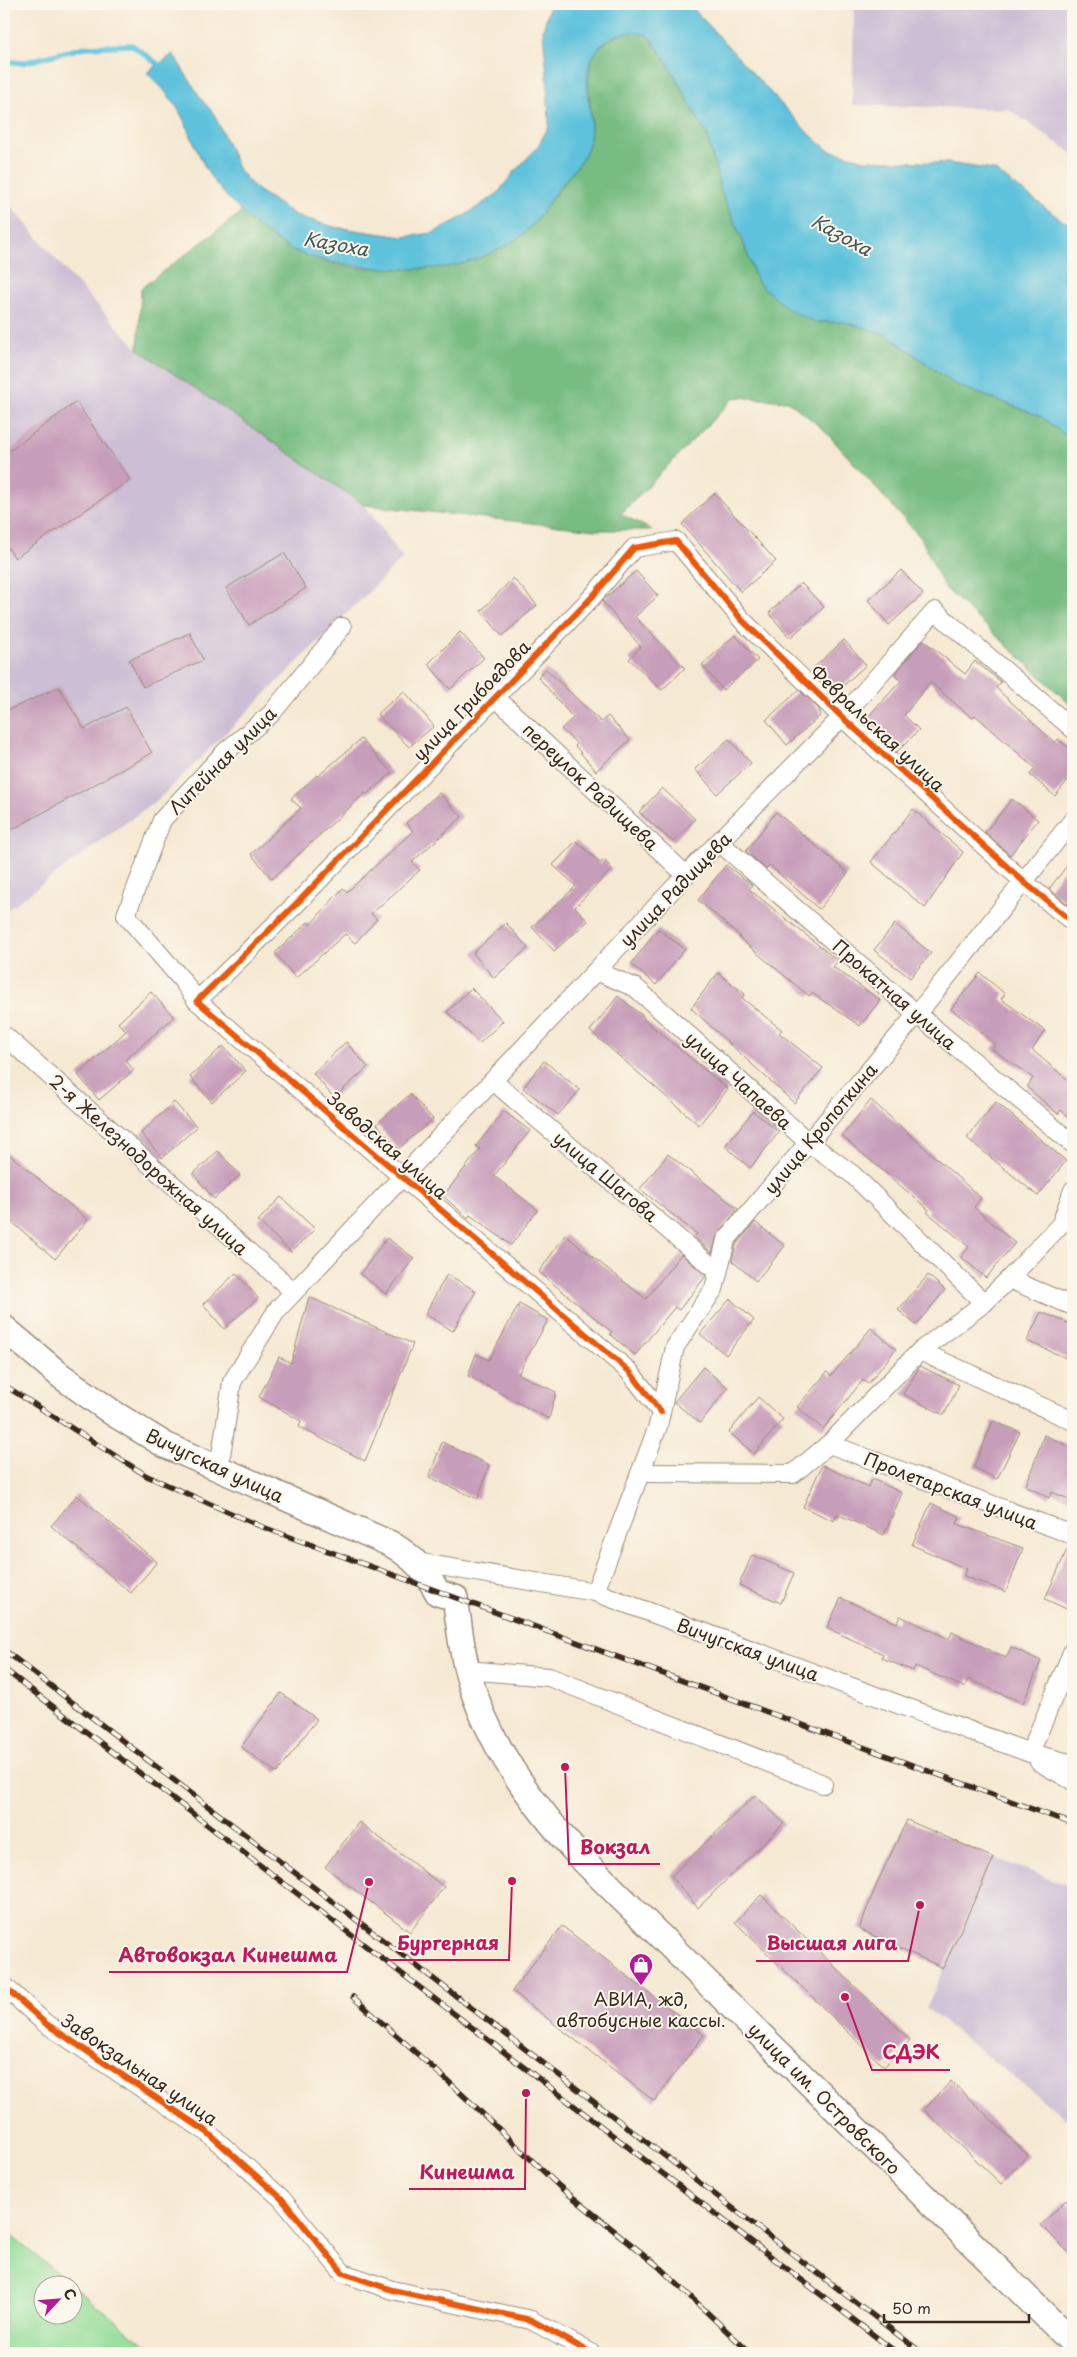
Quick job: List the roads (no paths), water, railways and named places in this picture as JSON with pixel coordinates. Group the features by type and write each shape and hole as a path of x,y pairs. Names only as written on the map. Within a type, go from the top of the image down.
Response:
{"main road":[{"name":"Вичугская улица","path":"4,1328 62,1376 113,1413 165,1445 391,1544 416,1562 427,1574 438,1593 455,1598 467,1670 485,1720 504,1758 521,1784"},
{"name":"улица им. Островского","path":"521,1784 581,1858 1073,2343"}],"street":[{"name":"улица Грибоедова","path":"197,1001 299,900 592,597 634,548 676,542"},
{"name":"Февральская улица","path":"676,542 742,620 842,717 1024,882 1073,922"},
{"name":"улица Радищева","path":"408,1171 686,876 842,717 935,611 1073,730"},
{"name":"Литейная улица","path":"197,1001 182,980 126,915 162,820 225,752 271,714 342,627"},
{"name":"переулок Радищева","path":"496,696 686,876"},
{"name":"улица Кропоткина","path":"595,1592 661,1412 675,1347 714,1289 726,1240 917,1014 1073,820"},
{"name":"Прокатная улица","path":"719,842 917,1014 1073,1144"},
{"name":"улица Чапаева","path":"596,971 636,988 808,1142 852,1174 984,1304"},
{"name":"Заводская улица","path":"197,1001 408,1171 630,1372 661,1412"},
{"name":"2-я Железнодорожная улица","path":"5,1036 294,1292"},
{"name":"улица Шагова","path":"493,1081 718,1272"},
{"path":"219,1469 232,1382 277,1310 408,1171"},
{"path":"640,1473 793,1474 830,1444 920,1351 984,1304 1009,1279 1061,1224 1073,1190"},
{"path":"1009,1279 1073,1306"},
{"path":"920,1351 1073,1421"},
{"name":"Пролетарская улица","path":"830,1444 1073,1535"},
{"name":"Вичугская улица","path":"416,1562 595,1592 1030,1753 1073,1764"},
{"path":"1030,1753 1073,1650"},
{"path":"467,1670 549,1677 824,1784"},
{"path":"1008,1744 1073,1781"},
{"name":"Завокзальная улица","path":"4,1986 45,2023 207,2132 281,2198 343,2273 392,2290 531,2320 591,2353"}],"water":[{"path":"550,4 689,4 806,131 828,150 865,160 947,163 994,170 1063,221 1073,224 1073,444 1070,439 1040,416 956,385 886,334 845,322 814,322 788,309 757,282 743,241 721,192 707,135 666,60 648,35 624,33 617,35 604,42 594,55 588,77 591,124 586,153 532,225 509,244 477,259 461,264 424,269 378,268 332,262 297,252 275,239 243,213 217,185 201,160 180,112 163,89 147,73 173,54 202,100 214,114 240,172 256,189 295,215 334,227 403,237 433,233 464,216 497,194 515,171 537,148 549,126 543,31"}],"waterway":[{"name":"Казоха","path":"4,61 22,63 85,47 132,45 159,65"}],"railway":[{"path":"4,1385 147,1476 260,1526 1073,1824"},
{"path":"4,1650 922,2353"},
{"path":"4,1669 897,2353"},
{"path":"353,1997 449,2082 560,2187 658,2266 750,2353"}],"place":[{"name":"Вокзал","path":"565,1767"},
{"name":"Бургерная","path":"512,1881"},
{"name":"Автовокзал Кинешма","path":"369,1882"},
{"name":"Высшая лига","path":"920,1905"},
{"name":"АВИА, жд, автобусные кассы.","path":"641,1986"},
{"name":"СДЭК","path":"845,1997"},
{"name":"Кинешма","path":"526,2093"}]}
